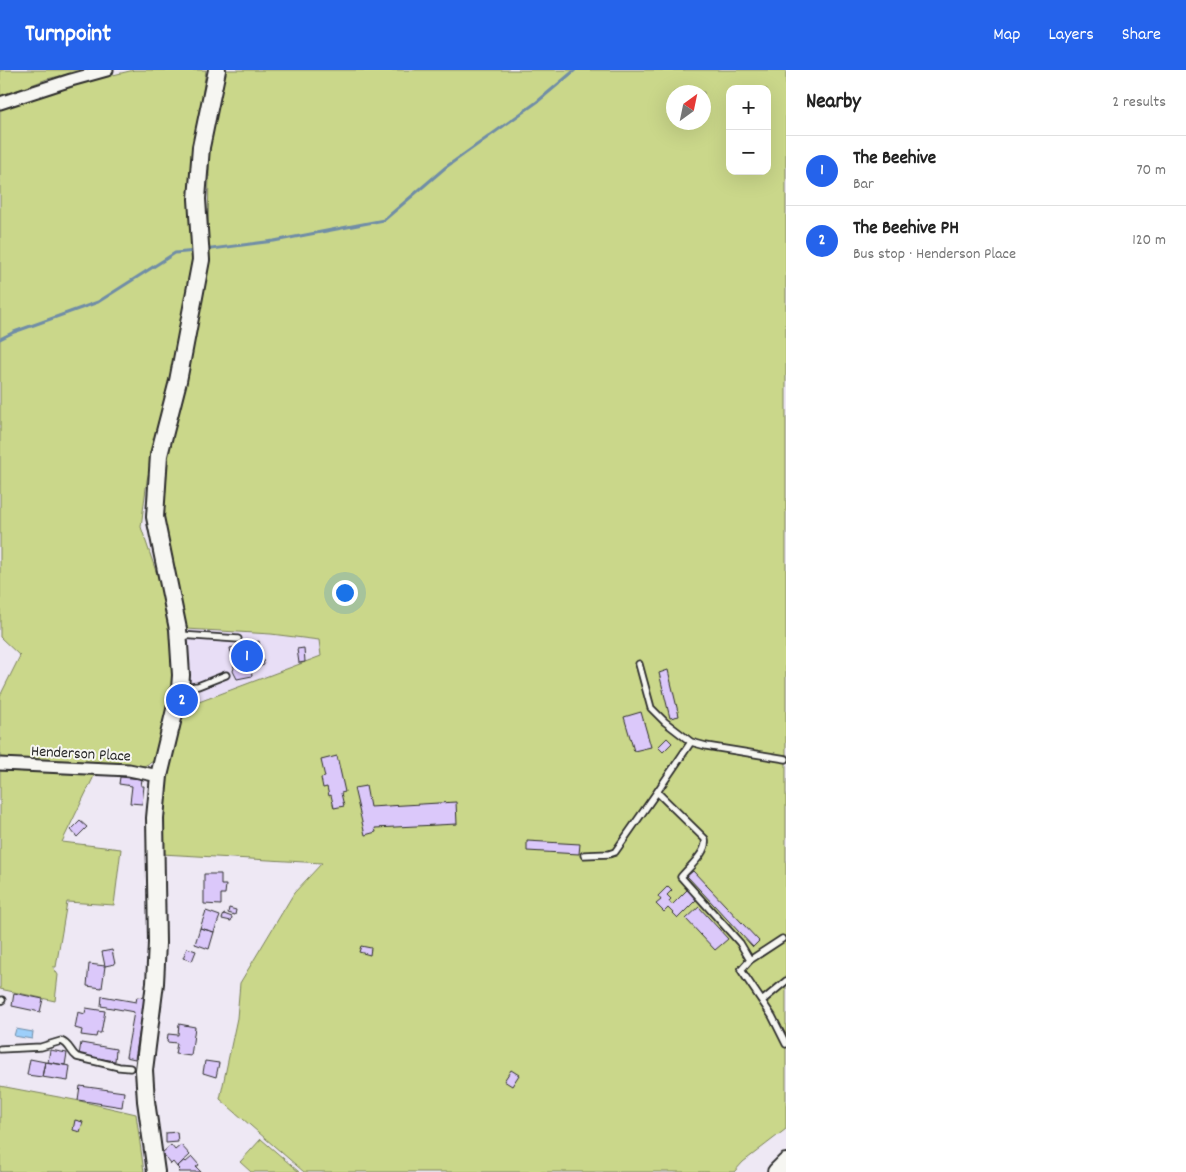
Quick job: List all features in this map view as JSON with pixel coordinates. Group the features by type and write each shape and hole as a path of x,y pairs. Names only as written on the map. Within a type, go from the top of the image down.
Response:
{"street":[{"path":"0,103 107,70"},
{"path":"156,1171 146,1101 144,1070 155,983 158,894 155,838 159,776 180,688 181,675 178,635 156,517 159,454 178,381 201,260 197,199 202,147 217,70"},
{"name":"Henderson Place","path":"0,764 129,770 159,776"},
{"path":"776,1172 786,1162"}],"lane":[{"path":"178,635 238,639"},
{"path":"639,664 651,708 664,722 691,742 786,759"},
{"path":"180,688 198,686 226,675"},
{"path":"584,855 615,852 691,742"},
{"path":"657,792 705,838 705,849 681,877 740,943 750,960"},
{"path":"782,939 750,960 741,970 772,1016 786,1044"},
{"path":"762,1001 786,981"},
{"path":"0,1049 41,1047 61,1041 68,1045 72,1053 77,1057 119,1068 130,1068"}],"shaded area":[{"path":"186,629 271,634 319,640 321,657 183,708"}],"green space":[{"path":"0,70 85,70 47,79 0,97"},
{"path":"134,70 206,70 191,173 192,262 173,371 147,480 141,527 173,622 174,668 171,695 157,756 152,762 144,766 0,759 0,696 20,656 0,637 0,108 67,86"},
{"path":"222,70 786,70 786,1129 743,1162 734,1172 304,1172 220,1099 237,1018 240,983 294,893 322,863 162,854 163,782 183,708 321,656 319,640 271,634 186,629 162,514 166,466 207,275 210,127"},
{"path":"0,771 95,774 62,842 121,849 114,905 67,902 56,967 53,967 58,975 55,1001 0,989"},
{"path":"0,1086 136,1114 144,1172 0,1172"},
{"path":"261,1139 299,1172 251,1172 240,1162"}],"water":[{"path":"16,1029 33,1032 32,1039 14,1036"}],"building":[{"path":"259,641 264,665 251,670 252,676 237,679 233,671 230,648"},
{"path":"304,648 305,662 299,663 297,649"},
{"path":"668,670 679,716 670,718 659,673"},
{"path":"641,712 651,747 634,751 624,717"},
{"path":"667,738 672,743 663,752 658,747"},
{"path":"337,756 345,792 341,793 344,806 334,808 327,787 323,788 321,778 325,777 321,760"},
{"path":"120,777 142,779 141,786 144,786 142,804 130,803 132,786 119,784"},
{"path":"366,786 370,807 456,802 457,824 375,828 376,832 365,835 354,788"},
{"path":"80,821 87,827 77,837 71,830"},
{"path":"527,841 580,844 579,854 527,851"},
{"path":"693,871 759,941 753,947 687,876"},
{"path":"204,874 221,874 221,885 226,885 225,894 221,894 221,905 204,904"},
{"path":"668,886 672,890 667,895 671,899 669,901 672,905 688,889 697,899 678,918 668,908 664,912 656,904 661,900 658,896"},
{"path":"699,907 728,939 715,950 686,919"},
{"path":"229,908 236,910 235,915 228,913"},
{"path":"206,911 220,916 214,932 200,928"},
{"path":"224,914 232,917 231,921 222,919"},
{"path":"200,928 214,932 209,949 195,944"},
{"path":"361,946 371,948 370,955 359,952"},
{"path":"187,948 196,951 192,961 183,958"},
{"path":"112,950 115,964 105,966 102,952"},
{"path":"89,964 105,966 102,988 87,986"},
{"path":"14,993 43,999 40,1012 12,1006"},
{"path":"102,996 136,1002 137,997 145,998 135,1059 126,1057 134,1012 101,1006"},
{"path":"86,1008 105,1011 101,1033 97,1033 96,1037 81,1035 82,1030 75,1028 78,1012 85,1014"},
{"path":"179,1024 195,1027 191,1056 175,1054 177,1043 167,1042 168,1034 178,1035"},
{"path":"81,1043 116,1049 115,1061 79,1055"},
{"path":"50,1050 67,1053 65,1065 48,1062"},
{"path":"30,1059 45,1062 42,1077 27,1075"},
{"path":"205,1061 219,1063 216,1077 203,1073"},
{"path":"45,1062 70,1066 68,1081 42,1077"},
{"path":"511,1070 519,1075 512,1086 504,1081"},
{"path":"80,1086 124,1092 122,1107 78,1100"},
{"path":"75,1120 83,1122 80,1132 73,1130"},
{"path":"177,1132 178,1142 166,1143 166,1133"},
{"path":"171,1145 175,1150 181,1145 190,1155 177,1167 173,1162 171,1164 162,1153"},
{"path":"192,1157 199,1165 196,1167 201,1172 178,1172 180,1170 177,1167 184,1160 186,1162"}],"waterway":[{"path":"204,250 274,241 384,220 446,167 537,102 575,70"},
{"path":"0,339 14,332 98,302 175,253 196,251"}],"place":[{"name":"The Beehive","path":"247,656"},
{"name":"The Beehive PH","path":"182,700"}]}
